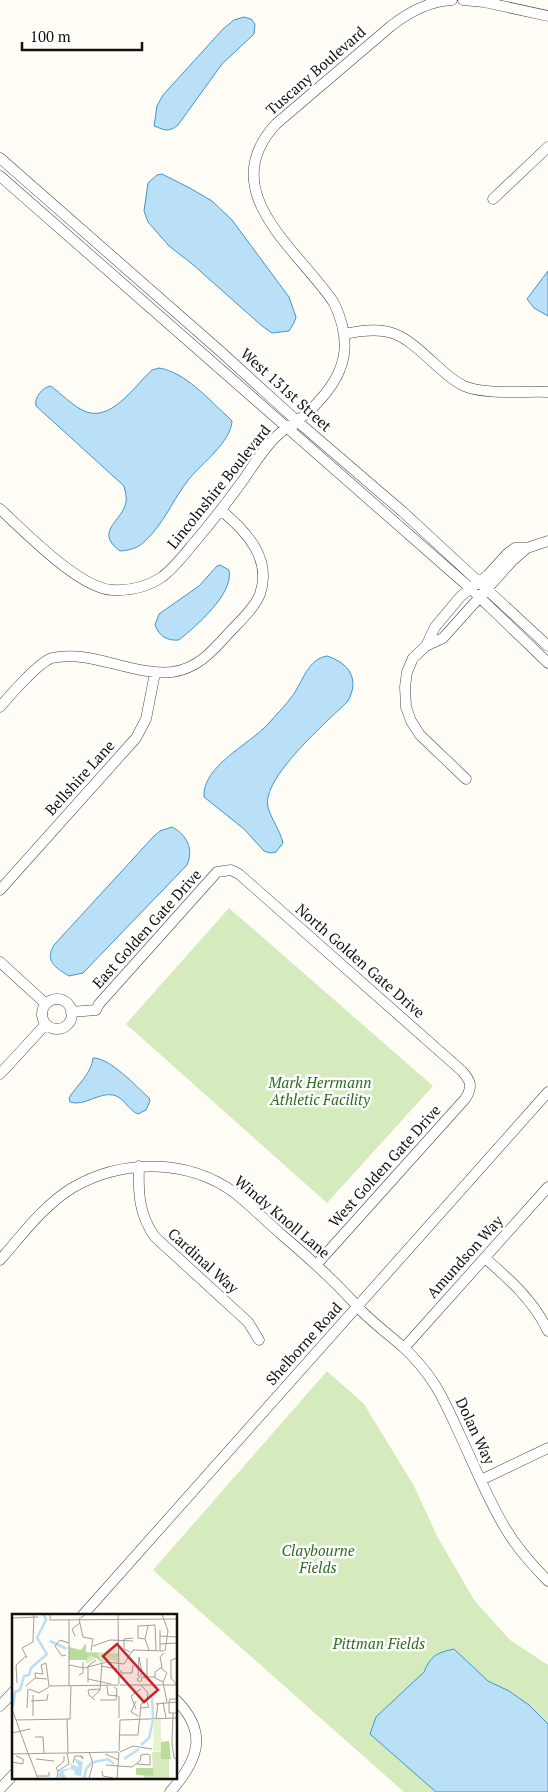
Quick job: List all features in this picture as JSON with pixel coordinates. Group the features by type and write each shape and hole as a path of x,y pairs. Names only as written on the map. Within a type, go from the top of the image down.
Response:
{"street":[{"name":"Tuscany Boulevard","path":"288,427 306,414 331,386 344,358 344,334 339,316 329,296 263,211 254,183 257,157 265,139 276,124 391,26 408,13 419,8 440,1 452,0"},
{"path":"463,0 474,0 548,16"},
{"path":"493,199 548,147"},
{"name":"West 131st Street","path":"0,158 220,351 296,421 403,512 548,646"},
{"name":"West 131st Street","path":"0,176 470,588 548,663"},
{"path":"344,334 372,329 394,332 412,344 451,378 468,388 484,391 548,392"},
{"name":"Lincolnshire Boulevard","path":"0,510 80,579 110,590 135,590 161,577 179,561 222,511 261,454 278,434 288,427"},
{"path":"0,707 37,668 50,659 71,656 155,673 173,672 187,668 211,654 249,610 259,595 263,579 262,559 251,540 222,511"},
{"path":"466,779 420,735 411,721 406,707 405,687 408,672 413,658 426,646 443,638 513,560 527,548 548,541"},
{"path":"426,646 435,627 461,596 488,575 511,550 519,547 527,548"},
{"name":"Bellshire Lane","path":"0,890 136,738 146,719 155,673"},
{"name":"East Golden Gate Drive","path":"72,1012 96,1010 218,872 223,870"},
{"name":"North Golden Gate Drive","path":"223,870 231,870 239,874 462,1071 468,1077 470,1084"},
{"path":"0,962 46,1004"},
{"path":"59,1000 67,1004 72,1012 70,1021 63,1028 54,1028 46,1024 42,1012 46,1004 59,1000"},
{"path":"0,1074 46,1024"},
{"name":"West Golden Gate Drive","path":"316,1265 466,1099 470,1091 470,1084"},
{"name":"Shelborne Road","path":"84,1614 548,1092"},
{"name":"Cardinal Way","path":"139,1166 138,1183 141,1213 147,1227 155,1237 248,1322 259,1340"},
{"name":"Windy Knoll Lane","path":"0,1260 38,1217 72,1188 96,1176 117,1169 155,1166 189,1171 208,1178 234,1193 316,1265 344,1291 357,1307"},
{"name":"Amundson Way","path":"404,1348 548,1186"},
{"path":"485,1258 526,1295 539,1313 548,1331"},
{"name":"Dolan Way","path":"357,1307 404,1348 420,1365 436,1387 504,1527 526,1557 548,1581"},
{"path":"481,1480 548,1448"},
{"path":"0,1706 12,1693"},
{"path":"170,1792 189,1768 196,1750 194,1726 189,1715 178,1702"},
{"path":"0,1789 12,1776"}],"green space":[{"name":"Mark Herrmann Athletic Facility","path":"229,908 433,1086 327,1203 126,1024"},
{"name":"Claybourne Fields","path":"327,1371 364,1404 414,1486 437,1536 474,1600 510,1640 548,1665 548,1792 404,1792 153,1570"}],"water":[{"path":"244,17 251,19 255,24 254,34 222,64 178,125 166,130 154,126 157,106 163,95 223,29 234,20"},
{"path":"162,174 212,201 232,220 289,297 296,317 289,331 272,333 262,326 169,246 148,222 144,211 148,183 157,175"},
{"path":"548,271 548,316 534,308 527,299"},
{"path":"159,368 187,380 232,421 227,437 189,479 151,535 139,546 130,550 120,551 112,544 109,532 124,509 126,496 124,486 36,406 36,400 42,391 51,386 82,410 92,413 102,412 121,402 152,370"},
{"path":"220,565 229,570 229,579 226,589 212,609 179,640 167,639 161,635 155,625 159,614 199,586"},
{"path":"327,656 341,663 350,673 353,686 351,693 348,701 298,751 275,781 269,795 268,807 283,843 276,852 270,853 264,851 244,829 204,797 205,786 210,775 218,766 260,732 284,706 315,661"},
{"path":"172,827 182,834 188,843 190,853 187,865 83,973 69,976 56,967 50,955 54,945 154,836 160,831"},
{"path":"93,1058 100,1059 115,1067 149,1098 150,1101 146,1110 138,1114 131,1110 120,1098 113,1095 102,1096 81,1103 70,1102 69,1098 90,1069"},
{"path":"454,1649 488,1681 509,1691 529,1705 548,1724 548,1792 436,1792 370,1734 376,1717 424,1672 432,1658"}],"park label":[{"name":"Pittman Fields","path":"379,1644"}]}
